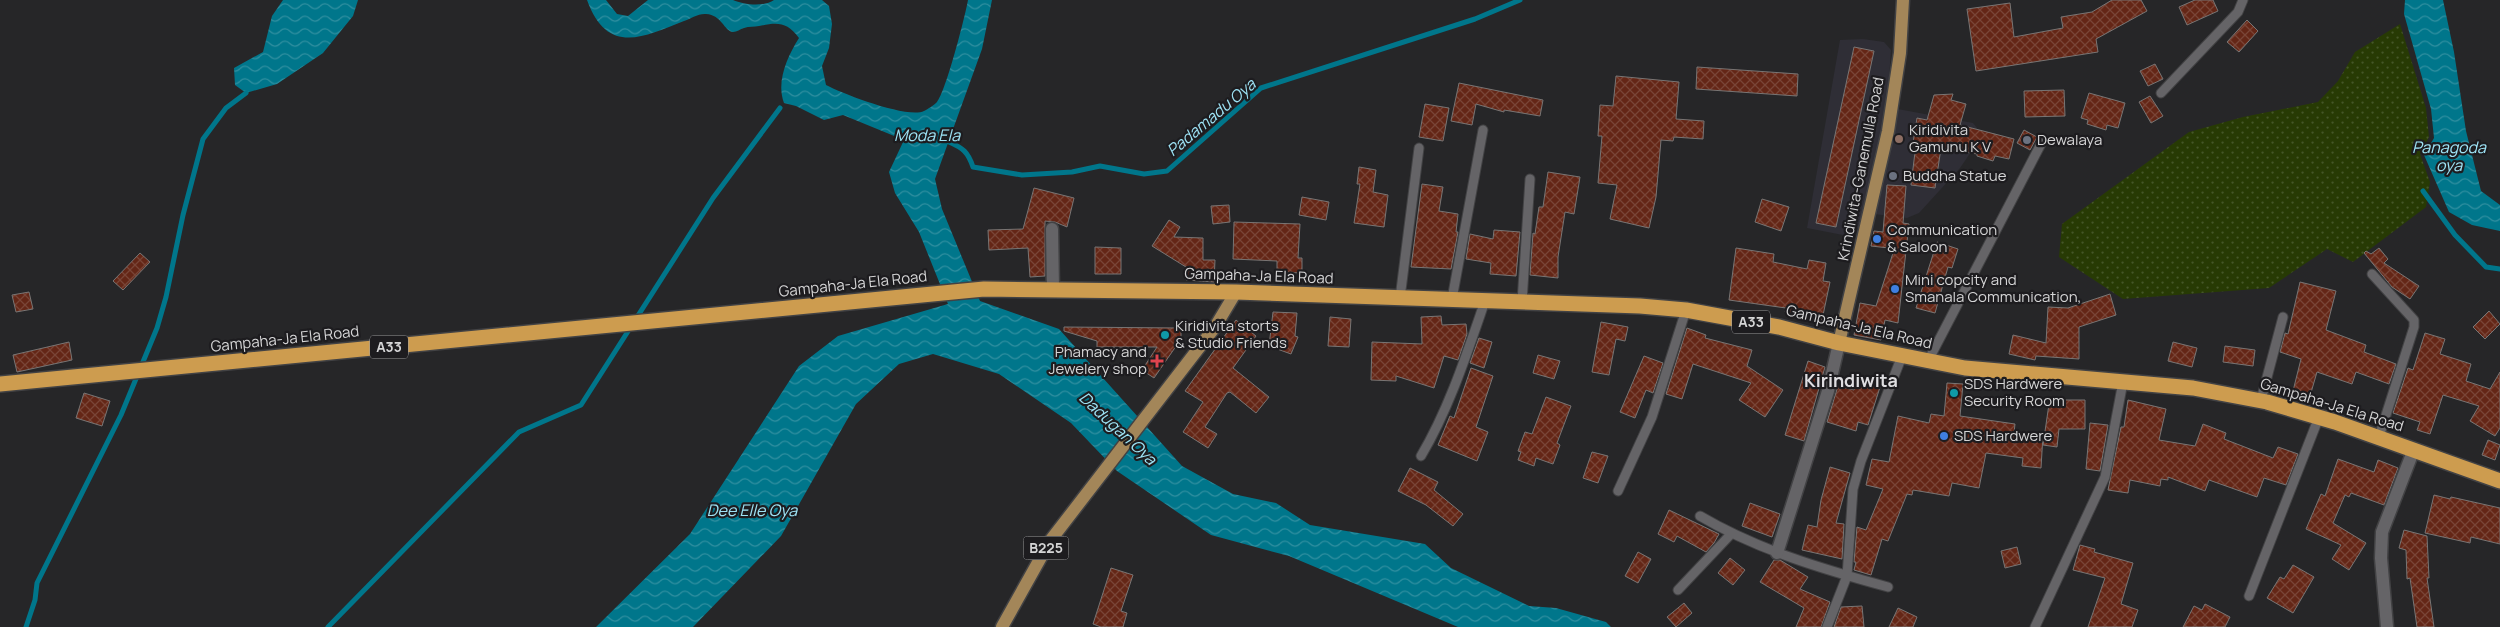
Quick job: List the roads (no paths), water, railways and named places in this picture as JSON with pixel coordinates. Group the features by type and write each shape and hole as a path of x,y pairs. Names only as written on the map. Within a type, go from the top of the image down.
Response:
{"highway":[{"name":"Gampaha-Ja Ela Road","path":"0,384 984,289 1236,292 1485,300 1686,310 1779,327 1839,343 1965,368 2193,388 2261,400 2379,437 2500,481"}],"main road":[{"name":"Krindiwita-Ganemulla Road","path":"1839,343 1888,131 1900,53 1903,0"},
{"name":"B225","path":"1002,627 1050,541 1215,327 1236,292"}],"street":[{"path":"1052,229 1053,290"},
{"path":"1777,553 1828,391 1839,343"},
{"path":"2387,627 2381,558 2382,532 2414,449"}],"lane":[{"path":"2161,92 2238,12 2243,0"},
{"path":"1452,299 1483,130"},
{"path":"1928,361 2042,142"},
{"path":"1400,298 1420,148"},
{"path":"1522,302 1530,179"},
{"path":"2372,274 2414,320 2414,327 2379,437"},
{"path":"1421,456 1430,441 1464,360 1485,300"},
{"path":"1618,492 1652,417 1686,310"},
{"path":"2261,400 2283,316"},
{"path":"1827,627 1847,576 1853,489 1861,462 1902,356"},
{"path":"2035,627 2105,477 2123,382"},
{"path":"2250,596 2319,417"},
{"path":"1700,516 1730,534 1777,553 1888,587"},
{"path":"1678,590 1730,534"}],"water":[{"path":"283,0 358,0 353,16 323,53 277,84 246,93 235,85 234,68 263,52 272,16"},
{"name":"Dee Elle Oya","path":"587,0 606,0 617,14 628,16 648,0 733,0 743,3 765,4 774,0 822,0 829,6 832,24 829,48 822,66 826,85 890,109 916,113 931,107 941,95 955,53 968,0 992,0 982,49 935,179 942,209 980,301 1059,329 1182,466 1233,494 1276,503 1310,525 1425,544 1451,568 1529,606 1556,608 1606,622 1611,627 1458,627 1289,556 1211,535 1117,471 1071,423 999,374 933,354 899,364 856,404 781,536 693,627 596,627 690,534 799,366 838,336 948,304 919,232 895,193 889,172 904,140 843,115 824,120 796,106 784,103 781,87 782,78 790,53 799,38 795,33 782,24 748,27 733,32 727,29 716,17 703,14 654,33 627,38 615,35 605,29 595,17"},
{"name":"Panagoda oya","path":"2405,0 2443,0 2454,52 2466,131 2481,191 2500,205 2500,231 2472,225 2449,212 2424,155 2434,138 2431,109 2404,14"}],"waterway":[{"name":"Padamadu Oya","path":"949,142 964,151 973,167 1022,175 1072,172 1100,166 1144,174 1167,171 1261,88 1475,19 1520,0"},
{"path":"26,627 35,600 37,583 121,415 157,328 203,139 226,108 246,93"},
{"path":"328,627 519,432 581,405 713,198 780,108"},
{"path":"2423,191 2455,235 2486,267 2500,269"}],"place":[{"name":"Kiridivita Gamunu K V","path":"1899,139"},
{"name":"Dewalaya","path":"2027,140"},
{"name":"Buddha Statue","path":"1893,176"},
{"name":"Communication & Saloon","path":"1877,239"},
{"name":"Mini copcity and Smanala Communication,","path":"1895,289"},
{"name":"Kiridivita storts & Studio Friends","path":"1165,335"},
{"name":"Phamacy and Jewelery shop","path":"1157,361"},
{"name":"SDS Hardwere Security Room","path":"1954,393"},
{"name":"SDS Hardwere","path":"1944,436"}],"district":[{"name":"Kirindiwita","path":"1851,381"}],"water label":[{"name":"Moda Ela","path":"927,135"},
{"name":"Dadugan Oya","path":"1118,428"}]}
